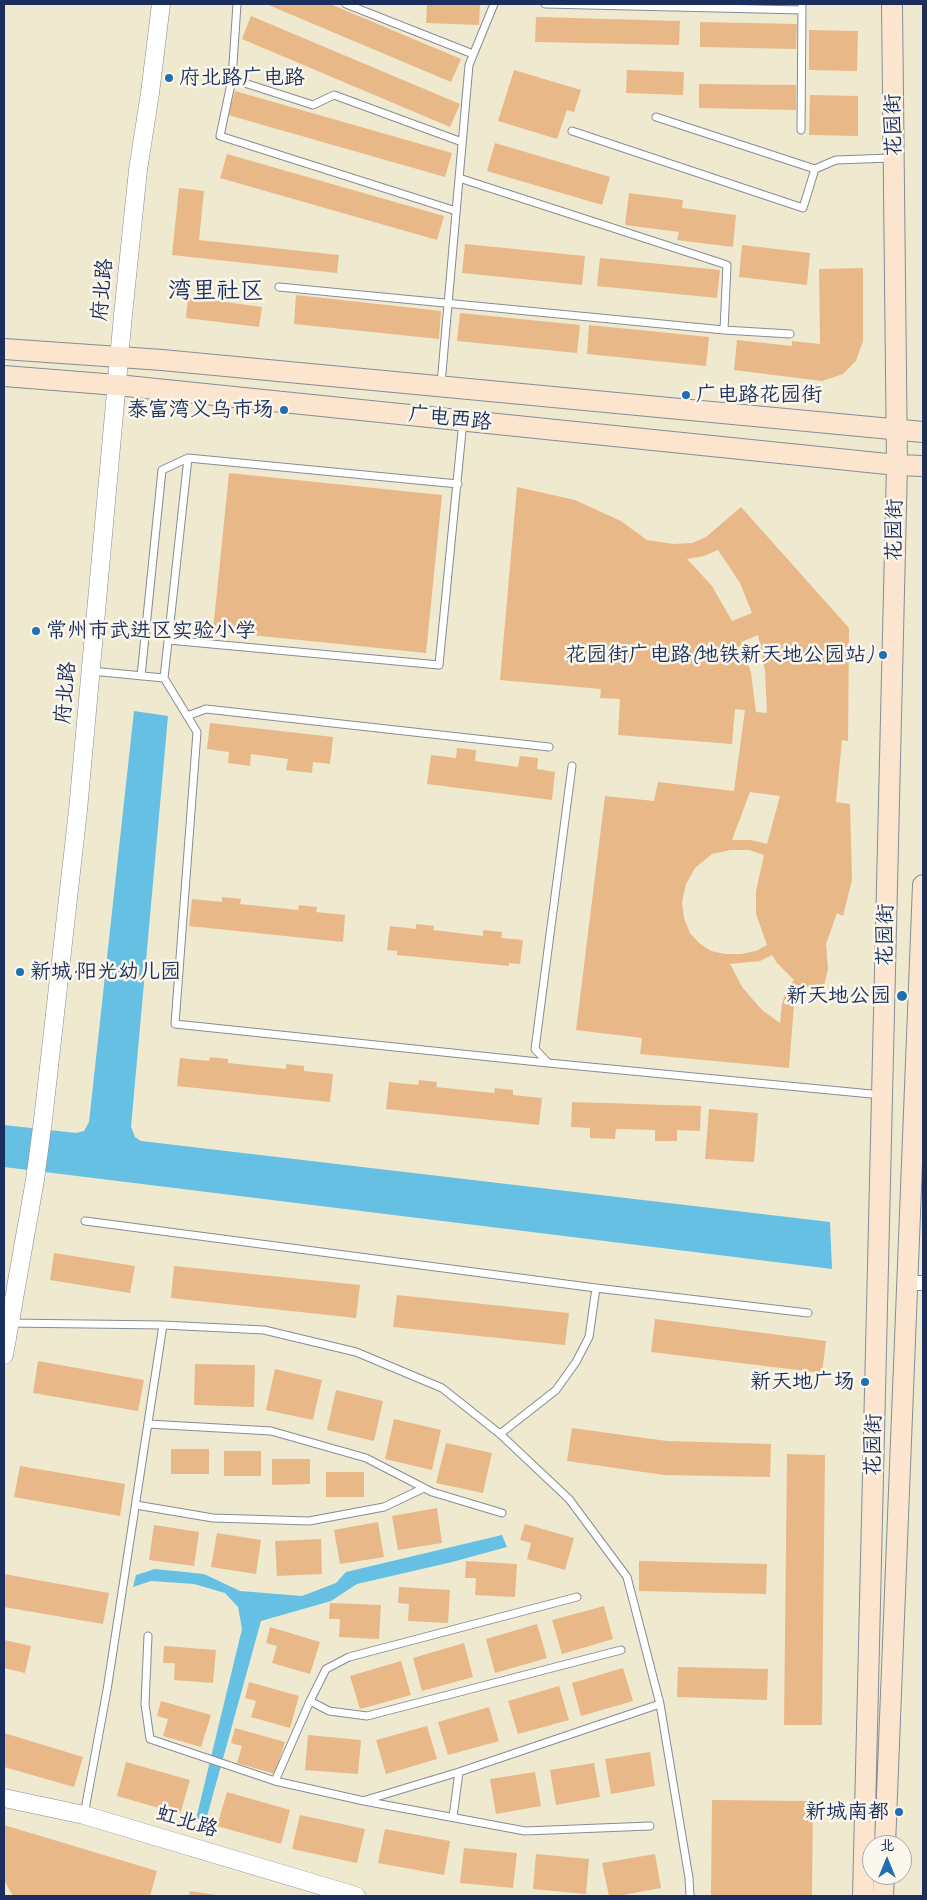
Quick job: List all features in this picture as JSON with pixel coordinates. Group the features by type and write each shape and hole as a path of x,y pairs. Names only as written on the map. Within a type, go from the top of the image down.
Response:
{"main road":[{"name":"花园街","path":"863,1896 897,465 892,4"},
{"name":"广电西路","path":"4,349 162,360 923,432"},
{"name":"广电西路","path":"4,376 117,385 897,465 923,466"},
{"name":"花园街","path":"886,1835 915,1282 923,885"}],"street":[{"name":"府北路","path":"4,1354 6,1323 35,1180 43,1120 78,810 138,170 161,4"},
{"name":"虹北路","path":"4,1798 84,1815 356,1896"}],"lane":[{"path":"236,4 232,79 220,136 456,211"},
{"path":"346,4 473,54"},
{"path":"440,386 469,65 494,4"},
{"path":"545,4 802,7 801,130"},
{"path":"232,79 313,105 334,95 462,142"},
{"path":"656,116 815,169 836,160 894,158"},
{"path":"572,131 803,208 815,169"},
{"path":"459,178 727,265 724,330"},
{"path":"279,287 724,330 790,334"},
{"path":"168,640 439,665 463,421"},
{"path":"141,676 162,470 188,458 458,484"},
{"path":"188,458 164,678 197,732 175,1024 548,1064 882,1095"},
{"path":"90,671 164,678"},
{"path":"187,716 206,709 549,747"},
{"path":"548,1064 535,1049 572,766"},
{"path":"85,1221 596,1288 808,1313"},
{"path":"500,1434 556,1390 576,1362 589,1337 596,1288"},
{"path":"6,1323 163,1325 264,1330 356,1352 442,1388 500,1434 569,1499 627,1577 660,1704 689,1878 690,1896"},
{"path":"84,1815 107,1690 163,1325"},
{"path":"148,1424 271,1430 366,1458 432,1492 502,1513"},
{"path":"136,1504 213,1518 309,1520 384,1507 424,1488"},
{"path":"275,1781 326,1669 349,1657 578,1597"},
{"path":"148,1636 144,1704 150,1739 275,1781 364,1801 525,1832 650,1826"},
{"path":"310,1701 329,1711 367,1716 621,1650"},
{"path":"364,1801 458,1772 660,1704"},
{"path":"453,1818 458,1772"}],"water":[{"path":"134,711 168,716 131,1127 135,1137 141,1141 830,1222 832,1269 4,1167 4,1125 76,1133 84,1131 89,1122"},
{"path":"502,1535 507,1547 357,1584 331,1601 261,1621 206,1820 196,1819 242,1629 238,1607 225,1593 194,1584 151,1581 133,1587 136,1575 155,1569 204,1574 240,1591 302,1596 336,1583 346,1572"}],"building":[{"path":"266,4 330,4 461,59 451,82"},
{"path":"427,4 480,4 479,25 426,23"},
{"path":"251,16 460,104 450,127 242,39"},
{"path":"536,17 680,21 679,45 535,42"},
{"path":"700,22 797,24 796,49 700,47"},
{"path":"809,30 858,31 857,71 809,70"},
{"path":"514,70 581,90 574,112 567,110 557,139 498,121"},
{"path":"627,70 684,72 683,95 626,93"},
{"path":"699,84 796,85 796,110 699,108"},
{"path":"235,91 452,153 445,177 228,115"},
{"path":"810,95 858,96 858,136 809,135"},
{"path":"495,143 610,177 602,205 487,171"},
{"path":"227,154 444,216 437,240 220,178"},
{"path":"179,188 204,191 199,240 339,255 337,273 172,255"},
{"path":"629,193 683,200 682,208 736,215 733,247 677,240 679,232 625,225"},
{"path":"465,244 585,256 582,285 462,273"},
{"path":"742,245 810,253 807,285 739,277"},
{"path":"600,258 720,270 717,298 597,286"},
{"path":"863,268 863,341 856,361 843,374 822,381 734,370 737,340 792,346 792,341 820,344 819,269"},
{"path":"296,295 441,311 439,339 294,324"},
{"path":"188,297 262,307 259,327 186,318"},
{"path":"460,313 580,325 577,353 457,341"},
{"path":"589,325 709,337 706,366 587,354"},
{"path":"229,473 442,495 426,653 213,631"},
{"path":"517,487 575,500 621,521 647,540 673,544 692,543 706,537 741,507 849,628 848,741 842,740 836,802 850,804 852,880 843,916 837,913 826,944 828,969 822,994 805,986 799,993 794,1005 789,1068 640,1054 642,1038 576,1030 605,796 654,801 658,782 734,791 745,710 735,709 732,744 618,735 620,699 600,698 601,689 500,680","holes":["718,550 740,583 752,613 732,621 712,586 687,559 704,556","758,635 765,671 767,713 756,712 751,673 741,642","750,792 780,796 767,844 751,840 732,840","731,850 749,850 764,855 756,891 756,914 767,945 756,951 741,954 725,954 711,951 699,943 690,933 684,918 682,902 686,884 695,868 712,854","772,955 777,963 794,980 787,988 782,1004 780,1023 762,1010 742,987 730,964 760,961"]},
{"path":"210,723 333,737 330,764 313,762 312,773 286,770 288,759 251,754 250,766 228,763 229,752 207,749"},
{"path":"457,748 476,750 475,761 518,767 520,756 538,758 537,769 555,772 552,800 427,784 431,755 456,758"},
{"path":"222,897 241,899 240,904 298,910 299,905 317,907 316,912 345,915 343,942 189,926 192,899 222,902"},
{"path":"416,924 434,926 433,930 483,936 483,930 502,932 501,938 523,940 520,964 509,963 509,966 397,955 397,951 387,950 390,926 416,929"},
{"path":"210,1057 228,1059 228,1063 286,1069 286,1064 304,1066 304,1071 333,1074 330,1102 177,1086 180,1058 209,1061"},
{"path":"419,1080 437,1082 436,1087 494,1093 495,1088 513,1090 513,1095 542,1098 539,1125 386,1109 389,1082 418,1085"},
{"path":"572,1102 701,1106 700,1131 677,1130 677,1141 655,1141 655,1130 616,1129 615,1139 590,1138 590,1128 571,1127"},
{"path":"709,1109 758,1113 754,1162 705,1159"},
{"path":"54,1253 135,1266 130,1293 50,1280"},
{"path":"174,1266 360,1285 356,1318 171,1298"},
{"path":"397,1295 569,1313 565,1345 393,1327"},
{"path":"655,1319 826,1341 822,1373 651,1352"},
{"path":"38,1361 144,1380 138,1411 33,1393"},
{"path":"195,1364 255,1365 254,1407 194,1405"},
{"path":"275,1369 322,1380 313,1420 266,1410"},
{"path":"336,1390 383,1401 374,1441 327,1430"},
{"path":"394,1419 441,1430 432,1470 385,1459"},
{"path":"572,1428 667,1441 771,1444 770,1477 664,1475 567,1461"},
{"path":"446,1443 492,1453 483,1493 436,1483"},
{"path":"171,1449 209,1449 209,1474 171,1474"},
{"path":"224,1451 261,1451 261,1476 224,1476"},
{"path":"787,1454 825,1455 822,1725 784,1725"},
{"path":"272,1459 310,1459 310,1484 272,1485"},
{"path":"20,1466 125,1484 120,1516 14,1497"},
{"path":"326,1472 364,1472 364,1497 326,1497"},
{"path":"437,1508 442,1543 398,1550 392,1516"},
{"path":"378,1522 384,1557 340,1564 334,1530"},
{"path":"525,1524 574,1538 565,1570 527,1559 531,1543 520,1540"},
{"path":"154,1525 199,1532 194,1566 149,1560"},
{"path":"217,1533 261,1540 256,1574 211,1567"},
{"path":"321,1539 322,1574 277,1576 275,1541"},
{"path":"466,1561 517,1564 515,1597 475,1595 476,1578 465,1578"},
{"path":"639,1561 767,1564 766,1594 639,1591"},
{"path":"4,1574 109,1593 103,1624 4,1607"},
{"path":"399,1587 450,1590 448,1623 408,1621 409,1604 398,1603"},
{"path":"330,1603 381,1605 379,1639 339,1637 340,1619 329,1619"},
{"path":"604,1606 613,1639 562,1654 552,1620"},
{"path":"537,1624 547,1658 495,1673 486,1639"},
{"path":"270,1627 320,1642 310,1674 272,1663 277,1646 266,1643"},
{"path":"4,1640 31,1646 25,1673 4,1668"},
{"path":"464,1643 473,1677 422,1691 413,1658"},
{"path":"164,1646 216,1650 213,1683 174,1680 175,1663 163,1663"},
{"path":"401,1661 411,1695 360,1709 350,1676"},
{"path":"678,1667 768,1669 767,1700 677,1697"},
{"path":"623,1668 633,1701 581,1716 572,1683"},
{"path":"249,1682 299,1696 290,1728 251,1717 256,1701 245,1698"},
{"path":"559,1686 569,1720 518,1734 508,1701"},
{"path":"161,1701 211,1715 201,1747 163,1736 168,1719 157,1716"},
{"path":"489,1707 499,1741 448,1755 438,1722"},
{"path":"427,1726 437,1759 386,1774 376,1740"},
{"path":"235,1728 285,1742 275,1774 237,1763 242,1746 231,1743"},
{"path":"4,1733 83,1757 74,1787 4,1767"},
{"path":"308,1735 361,1740 358,1774 305,1770"},
{"path":"650,1752 655,1786 611,1794 605,1759"},
{"path":"126,1762 190,1780 180,1814 117,1796"},
{"path":"594,1763 600,1797 556,1805 550,1770"},
{"path":"535,1772 541,1806 496,1814 490,1779"},
{"path":"227,1792 290,1810 281,1844 217,1826"},
{"path":"712,1800 813,1801 812,1896 711,1896"},
{"path":"300,1815 365,1829 357,1863 292,1849"},
{"path":"4,1825 157,1871 150,1896 13,1896 4,1880"},
{"path":"385,1829 450,1841 444,1875 378,1863"},
{"path":"464,1848 517,1853 513,1888 460,1883"},
{"path":"536,1854 589,1859 586,1894 533,1889"},
{"path":"655,1854 661,1888 609,1896 602,1863"},
{"path":"190,1891 216,1895 216,1896 189,1896"}],"place":[{"name":"府北路广电路","path":"169,78"},
{"name":"广电路花园街","path":"686,395"},
{"name":"泰富湾义乌市场","path":"284,410"},
{"name":"常州市武进区实验小学","path":"36,631"},
{"name":"花园街广电路(地铁新天地公园站)","path":"883,655"},
{"name":"新城·阳光幼儿园","path":"20,972"},
{"name":"新天地公园","path":"902,996"},
{"name":"新天地广场","path":"865,1382"},
{"name":"新城南都","path":"899,1812"}],"district":[{"name":"湾里社区","path":"216,292"}]}
